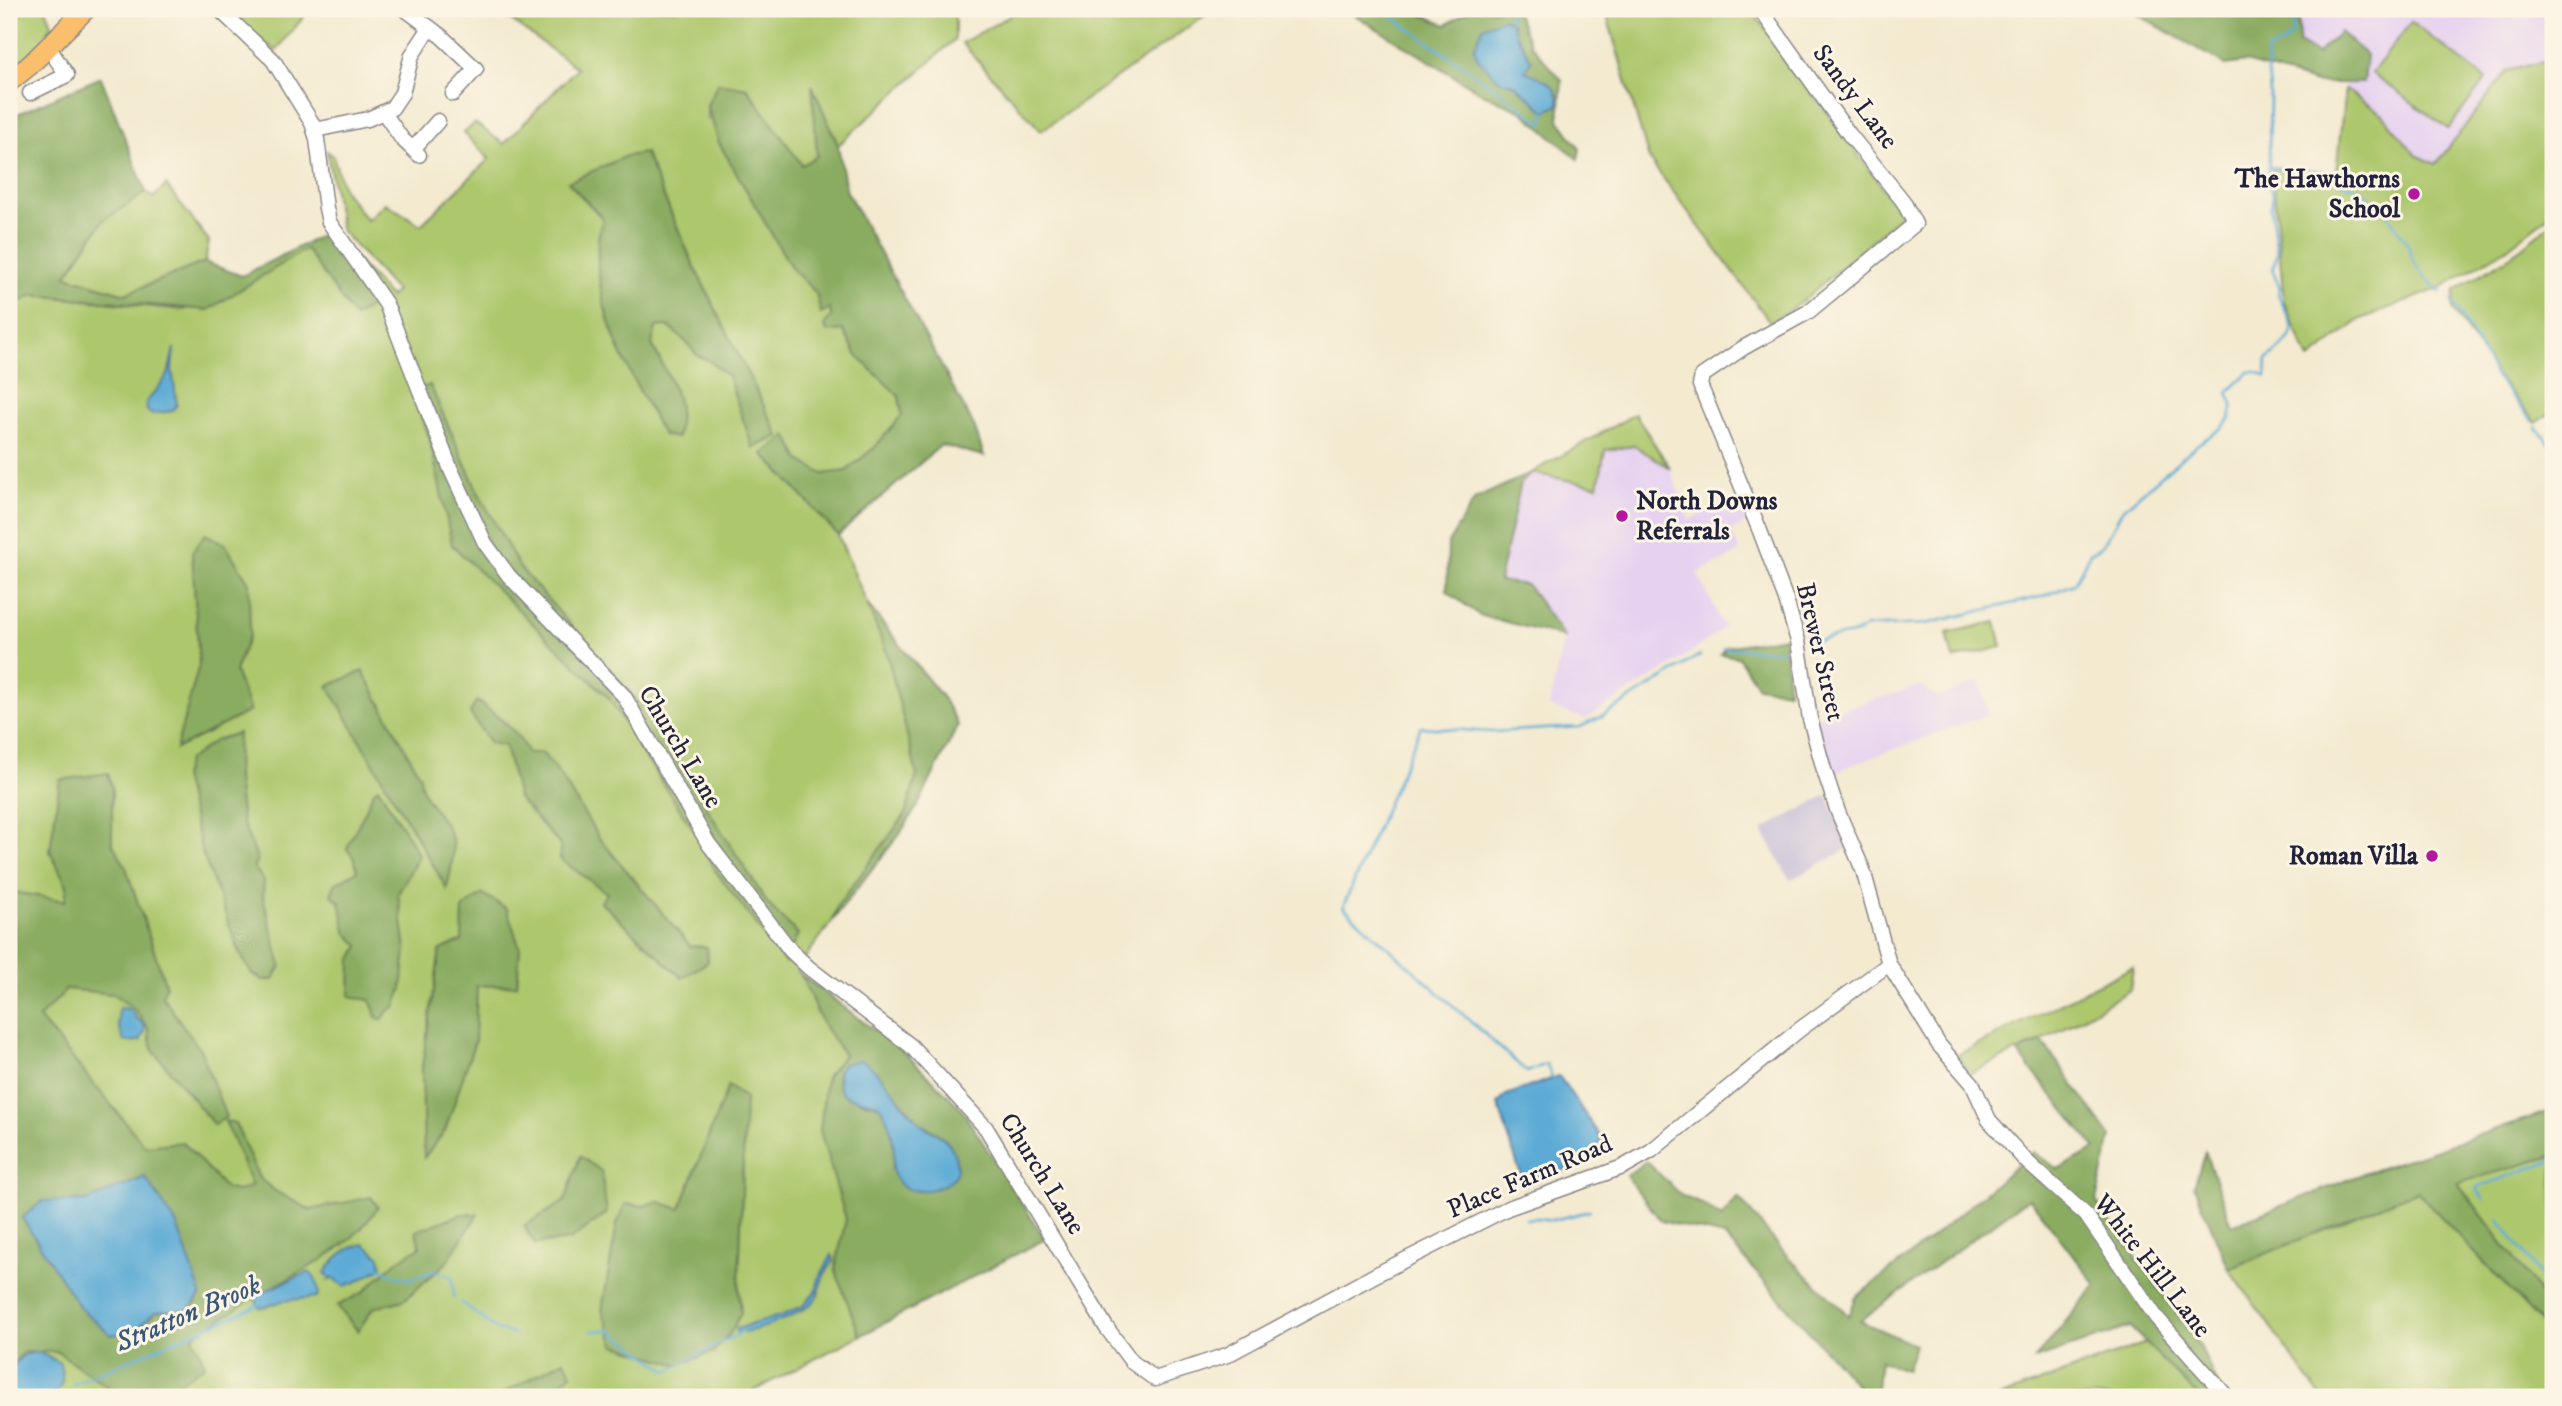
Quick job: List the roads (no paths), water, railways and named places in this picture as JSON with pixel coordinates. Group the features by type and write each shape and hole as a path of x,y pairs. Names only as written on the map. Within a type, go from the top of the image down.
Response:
{"main road":[{"path":"9,82 86,9"}],"street":[{"name":"Church Lane","path":"219,9 273,60 315,130 330,222 386,304 451,470 485,543 509,576 624,696 708,843 791,951 809,968 911,1045 986,1128 1106,1327 1132,1362 1155,1379"},
{"path":"405,9 481,64 453,94"},
{"name":"Sandy Lane","path":"1760,9 1849,134 1911,214"},
{"path":"315,130 384,113 398,101 408,65 418,44 430,29"},
{"path":"30,93 67,75 48,47"},
{"path":"384,113 402,139 416,152 438,121"},
{"name":"Brewer Street","path":"1889,964 1863,870 1838,812 1824,770 1810,719 1798,641 1786,600 1700,385 1702,376 1743,348 1808,312 1912,227 1915,224 1911,214"},
{"name":"Place Farm Road","path":"1155,1379 1227,1355 1381,1272 1508,1208 1623,1167 1651,1151 1799,1030 1889,964"},
{"name":"White Hill Lane","path":"1889,964 1939,1045 1972,1083 1989,1120 2026,1161 2086,1215 2156,1317 2227,1397"}],"water":[{"path":"1503,18 1511,21 1531,60 1525,71 1544,79 1553,87 1559,105 1545,111 1514,84 1495,77 1478,59 1474,48 1483,27"},
{"path":"174,348 172,369 177,405 172,411 151,414 147,411 146,403 168,375"},
{"path":"119,1008 130,1009 144,1024 145,1031 140,1041 127,1042 123,1039 118,1024"},
{"path":"862,1060 878,1074 921,1124 950,1144 957,1167 950,1181 922,1191 903,1187 897,1181 893,1172 892,1136 883,1110 871,1102 848,1097 840,1089 839,1069 846,1063"},
{"path":"1559,1076 1602,1139 1591,1160 1524,1185 1498,1104 1506,1095"},
{"path":"145,1177 177,1225 201,1294 190,1309 155,1312 135,1331 111,1335 80,1308 22,1218 43,1201 87,1201"},
{"path":"364,1244 380,1257 382,1268 344,1286 333,1279 329,1280 331,1278 325,1273 336,1258 351,1248"},
{"path":"832,1255 834,1260 823,1277 818,1296 808,1306 765,1326 736,1332 736,1329 803,1306 816,1291 819,1278"},
{"path":"309,1272 317,1283 317,1297 259,1307 255,1298 258,1294"},
{"path":"40,1353 59,1362 61,1385 57,1392 49,1395 9,1397 9,1371 22,1356"}],"waterway":[{"path":"1381,9 1543,124 1545,111"},
{"path":"1510,9 1511,21"},
{"path":"2294,9 2293,33 2286,41 2266,52 2270,92 2269,167 2322,171 2342,184 2358,188 2371,197 2386,212 2407,243 2413,261 2425,278 2441,292"},
{"path":"1809,642 1858,633 1866,627 1925,624 2044,596 2074,584 2090,553 2106,540 2123,509 2198,444 2222,428 2230,419 2233,404 2228,392 2249,372 2266,377 2267,360 2291,335 2291,323 2278,293 2280,288 2273,271 2277,253 2271,207 2273,196 2267,180 2269,167"},
{"path":"2452,301 2499,381 2532,421"},
{"path":"2536,427 2553,447"},
{"path":"1723,648 1786,651"},
{"path":"1553,1079 1546,1064 1527,1072 1343,907 1421,727 1491,732 1580,727 1603,716 1700,655"},
{"path":"2484,1200 2476,1188 2553,1160"},
{"path":"1526,1219 1553,1220 1590,1211"},
{"path":"2498,1219 2553,1292"},
{"name":"Stratton Brook","path":"380,1268 398,1277 410,1279 435,1271 452,1277 454,1297"},
{"name":"Stratton Brook","path":"461,1302 497,1330 514,1334"},
{"name":"Stratton Brook","path":"73,1384 259,1305"},
{"name":"Stratton Brook","path":"592,1331 610,1330 668,1371 742,1332"}],"place":[{"name":"The Hawthorns School","path":"2414,194"},
{"name":"North Downs Referrals","path":"1622,516"},
{"name":"Roman Villa","path":"2432,856"}]}
